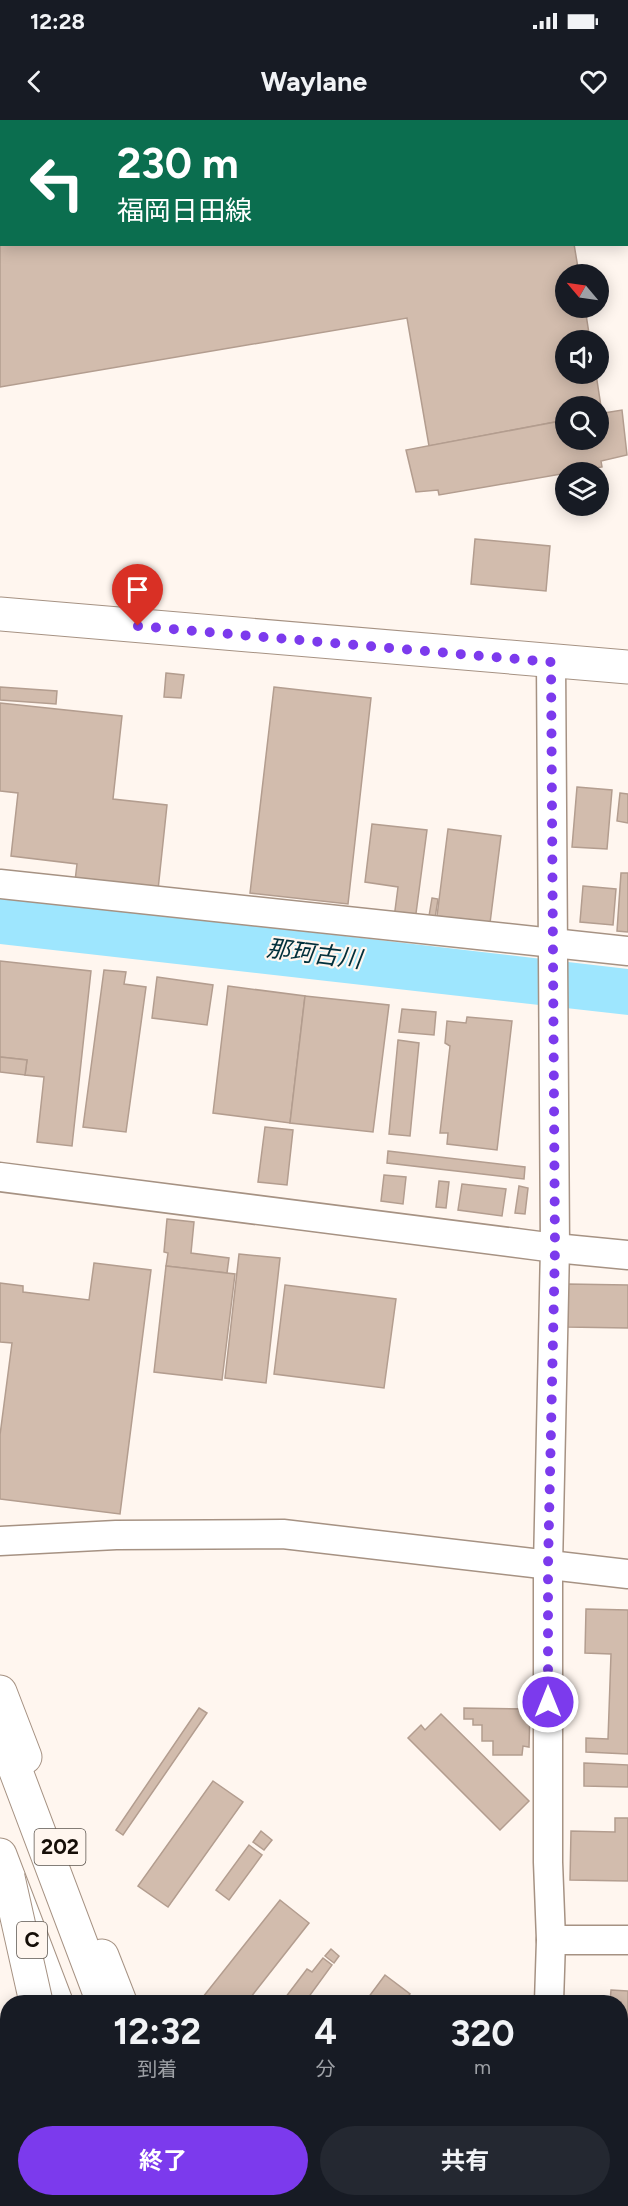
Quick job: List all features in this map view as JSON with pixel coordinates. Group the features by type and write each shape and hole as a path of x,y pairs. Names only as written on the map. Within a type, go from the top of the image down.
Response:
{"main road":[{"path":"0,614 628,667"},
{"name":"202","path":"0,1692 117,1995"},
{"name":"C","path":"0,1729 100,1995"},
{"path":"3,1872 34,1995"},
{"path":"3,1872 43,1995"},
{"name":"C","path":"3,1872 53,1995"}],"street":[{"path":"549,1995 551,1940 548,1862 548,1566 555,1248 551,662"},
{"path":"0,884 628,951"},
{"path":"0,1177 555,1248 628,1255"},
{"path":"0,1541 116,1535 283,1534 628,1574"},
{"path":"551,1940 628,1940"}],"water":[{"name":"那珂古川","path":"0,896 628,969 628,1015 0,944"}],"building":[{"path":"0,246 574,246 577,264 555,264 555,318 587,318 588,330 555,330 555,384 598,384 599,396 555,396 555,422 429,446 407,318 0,387"},
{"path":"622,410 627,455 601,462 555,462 555,475 439,495 438,490 416,492 406,450 555,422 555,450 609,450 609,412"},
{"path":"475,539 550,546 546,591 471,584"},
{"path":"166,673 184,675 181,698 164,697"},
{"path":"0,687 57,691 56,704 0,700"},
{"path":"274,687 371,698 348,904 250,893"},
{"path":"0,703 122,716 113,799 167,805 158,890 75,881 77,864 11,856 18,793 0,791"},
{"path":"577,787 612,790 607,849 572,847"},
{"path":"620,793 628,794 628,823 617,821"},
{"path":"372,824 427,830 415,921 394,918 398,887 365,882"},
{"path":"448,829 501,836 490,923 437,916"},
{"path":"621,873 628,873 628,932 617,931"},
{"path":"583,886 616,889 613,925 580,922"},
{"path":"432,898 438,899 435,918 428,922"},
{"path":"0,961 91,971 72,1146 37,1142 44,1077 25,1075 27,1060 0,1057"},
{"path":"104,970 126,972 124,984 146,987 126,1132 83,1127"},
{"path":"157,977 213,985 207,1025 152,1018"},
{"path":"228,986 305,996 290,1123 213,1113"},
{"path":"305,996 389,1005 373,1132 290,1123"},
{"path":"402,1009 436,1012 434,1035 399,1032"},
{"path":"467,1017 512,1021 497,1150 447,1144 448,1133 440,1133 450,1046 445,1043 447,1021 466,1023"},
{"path":"398,1040 419,1043 410,1136 389,1134"},
{"path":"0,1057 27,1060 25,1075 0,1072"},
{"path":"265,1127 293,1130 287,1185 258,1182"},
{"path":"388,1151 525,1167 524,1179 387,1163"},
{"path":"384,1175 406,1177 403,1204 381,1201"},
{"path":"439,1181 449,1182 446,1208 436,1207"},
{"path":"462,1184 506,1189 502,1216 458,1210"},
{"path":"519,1186 528,1188 525,1214 515,1213"},
{"path":"167,1219 194,1222 191,1253 229,1258 227,1273 166,1266 168,1253 164,1252"},
{"path":"239,1254 280,1258 266,1383 225,1378"},
{"path":"94,1263 151,1270 120,1514 0,1499 0,1435 12,1343 0,1342 0,1283 23,1286 23,1292 89,1300"},
{"path":"166,1266 235,1274 222,1380 154,1372"},
{"path":"567,1284 628,1285 628,1328 566,1327"},
{"path":"285,1285 396,1299 384,1388 274,1374"},
{"path":"586,1609 628,1610 628,1754 586,1752 586,1738 608,1739 611,1654 585,1653"},
{"path":"199,1708 207,1713 123,1835 116,1830"},
{"path":"464,1708 530,1709 529,1747 523,1746 522,1755 493,1755 493,1741 482,1741 482,1725 473,1725 473,1719 464,1719"},
{"path":"441,1714 529,1801 500,1830 408,1738 421,1725 425,1730"},
{"path":"584,1763 628,1765 628,1787 584,1786"},
{"path":"213,1781 243,1802 168,1907 138,1886"},
{"path":"615,1818 628,1818 628,1881 570,1880 571,1831 615,1832"},
{"path":"261,1831 272,1840 264,1850 253,1842"},
{"path":"249,1845 262,1855 229,1900 216,1890"},
{"path":"280,1900 309,1923 252,1995 205,1995"},
{"path":"331,1949 339,1956 334,1963 325,1956"},
{"path":"323,1958 332,1965 310,1995 287,1995 307,1969 312,1972"},
{"path":"385,1975 410,1994 409,1995 370,1995"},
{"path":"611,1990 628,1991 628,1995 611,1995"}],"route":[{"path":"138,626 551,662 555,1248 548,1566 548,1702"}]}
